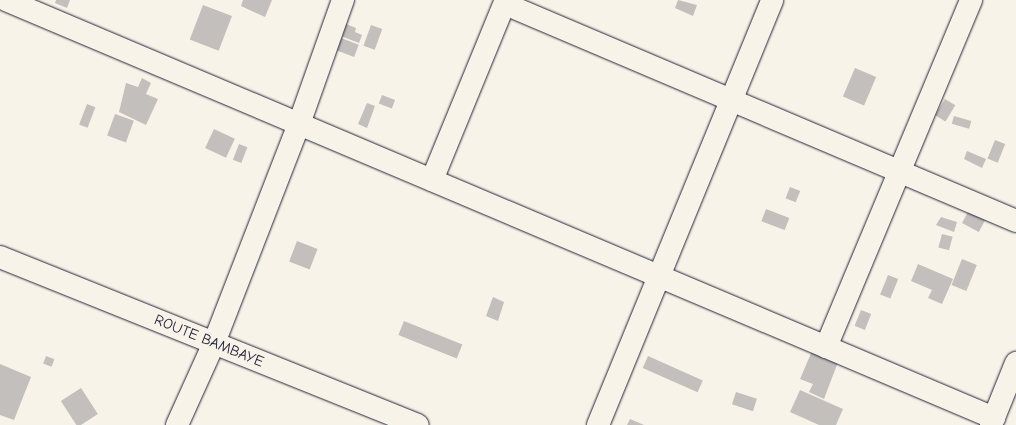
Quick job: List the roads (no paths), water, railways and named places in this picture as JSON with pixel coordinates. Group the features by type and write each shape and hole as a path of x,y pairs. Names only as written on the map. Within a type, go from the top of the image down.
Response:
{"street":[{"path":"6,0 826,347 993,422 1016,363"},
{"path":"177,425 214,343 299,124 343,0"},
{"path":"598,425 657,275 772,0"},
{"path":"826,347 970,0"},
{"path":"432,180 505,2 730,100 1016,221"},
{"name":"ROUTE BAMBAYE","path":"0,257 418,425"}]}
